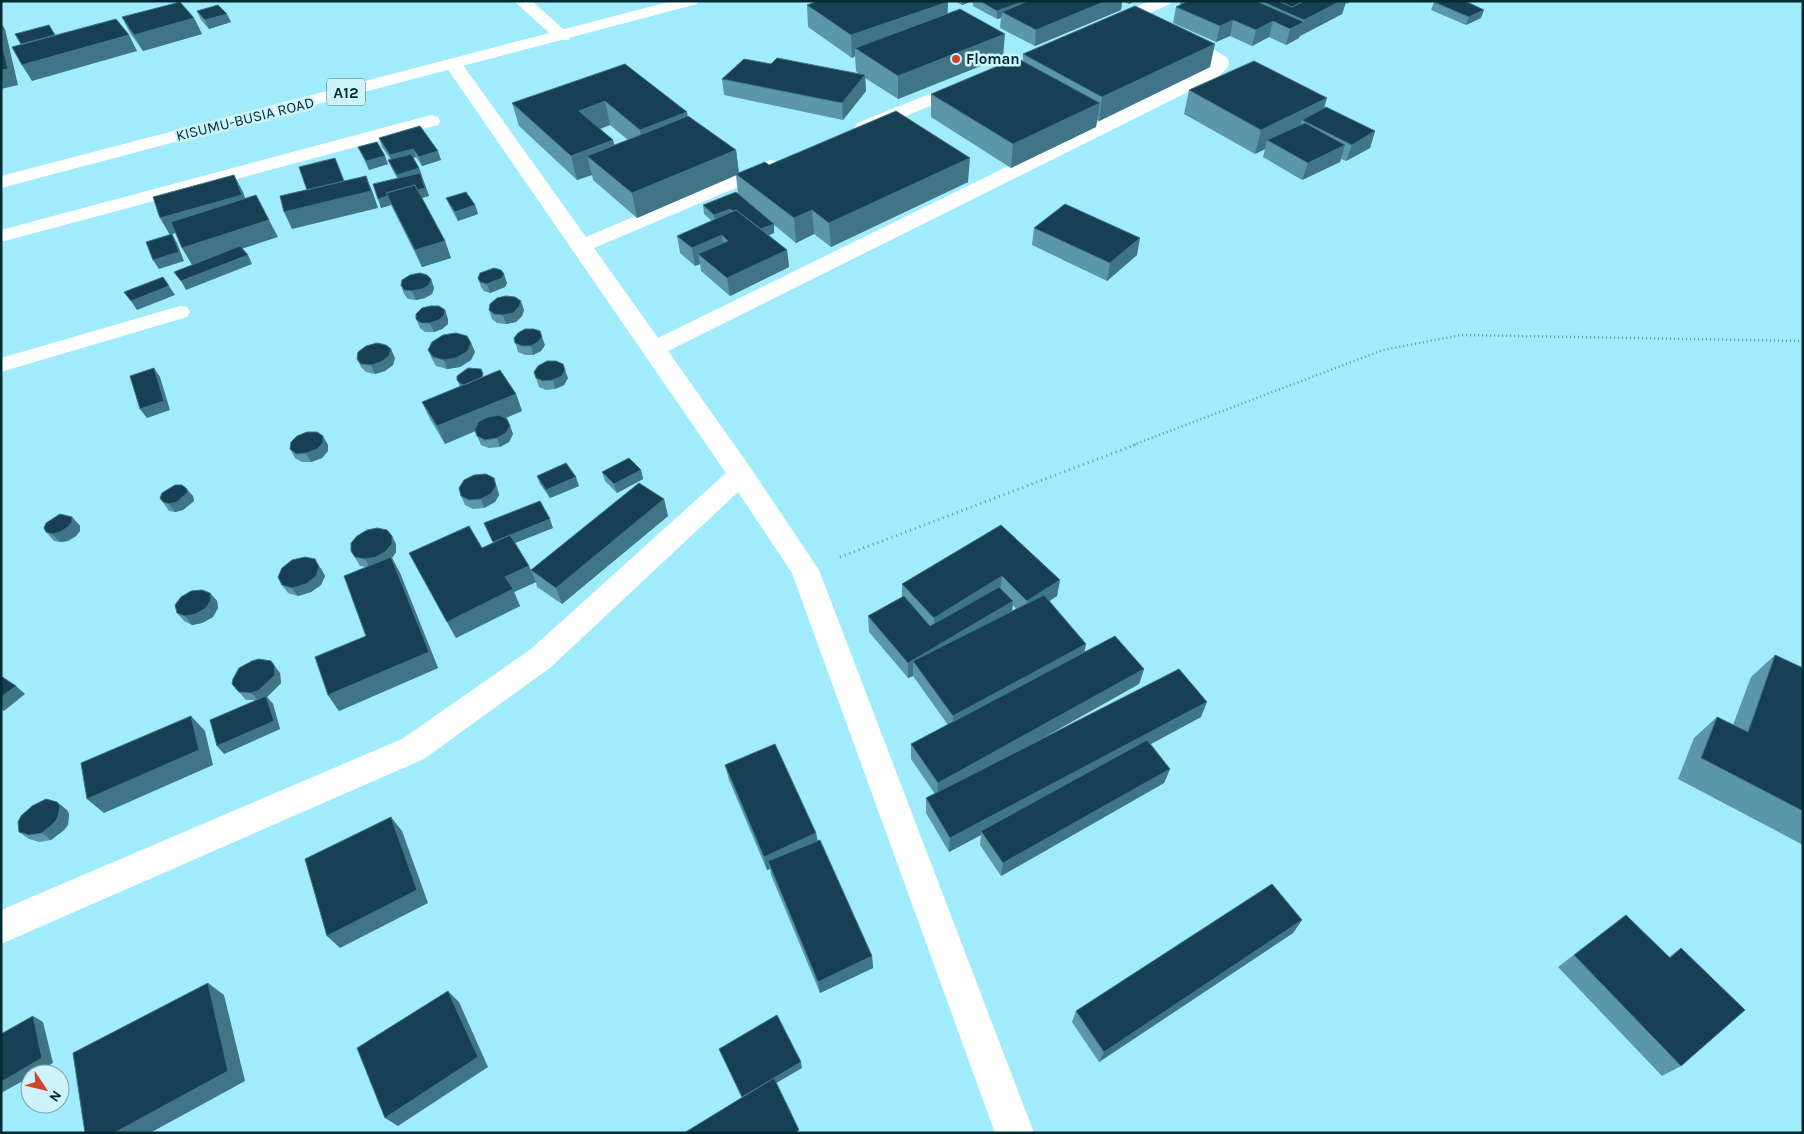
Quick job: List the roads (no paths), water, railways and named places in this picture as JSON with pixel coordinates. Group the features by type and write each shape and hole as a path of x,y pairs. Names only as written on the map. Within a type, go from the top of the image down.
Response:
{"main road":[{"path":"522,1 563,36"},
{"name":"KISUMU-BUSIA ROAD","path":"1,182 454,65 691,1"},
{"path":"1153,20 1164,1"},
{"path":"654,349 1212,73 1219,67 1220,61 1153,20 1094,30"},
{"path":"454,65 741,474 805,570 1015,1133"},
{"path":"851,133 976,80"},
{"path":"1,236 431,121"},
{"path":"582,246 788,159"},
{"path":"1,927 413,749 541,658 741,474"}],"lane":[{"path":"1,365 180,312"}],"place":[{"name":"Floman","path":"956,59"}]}
